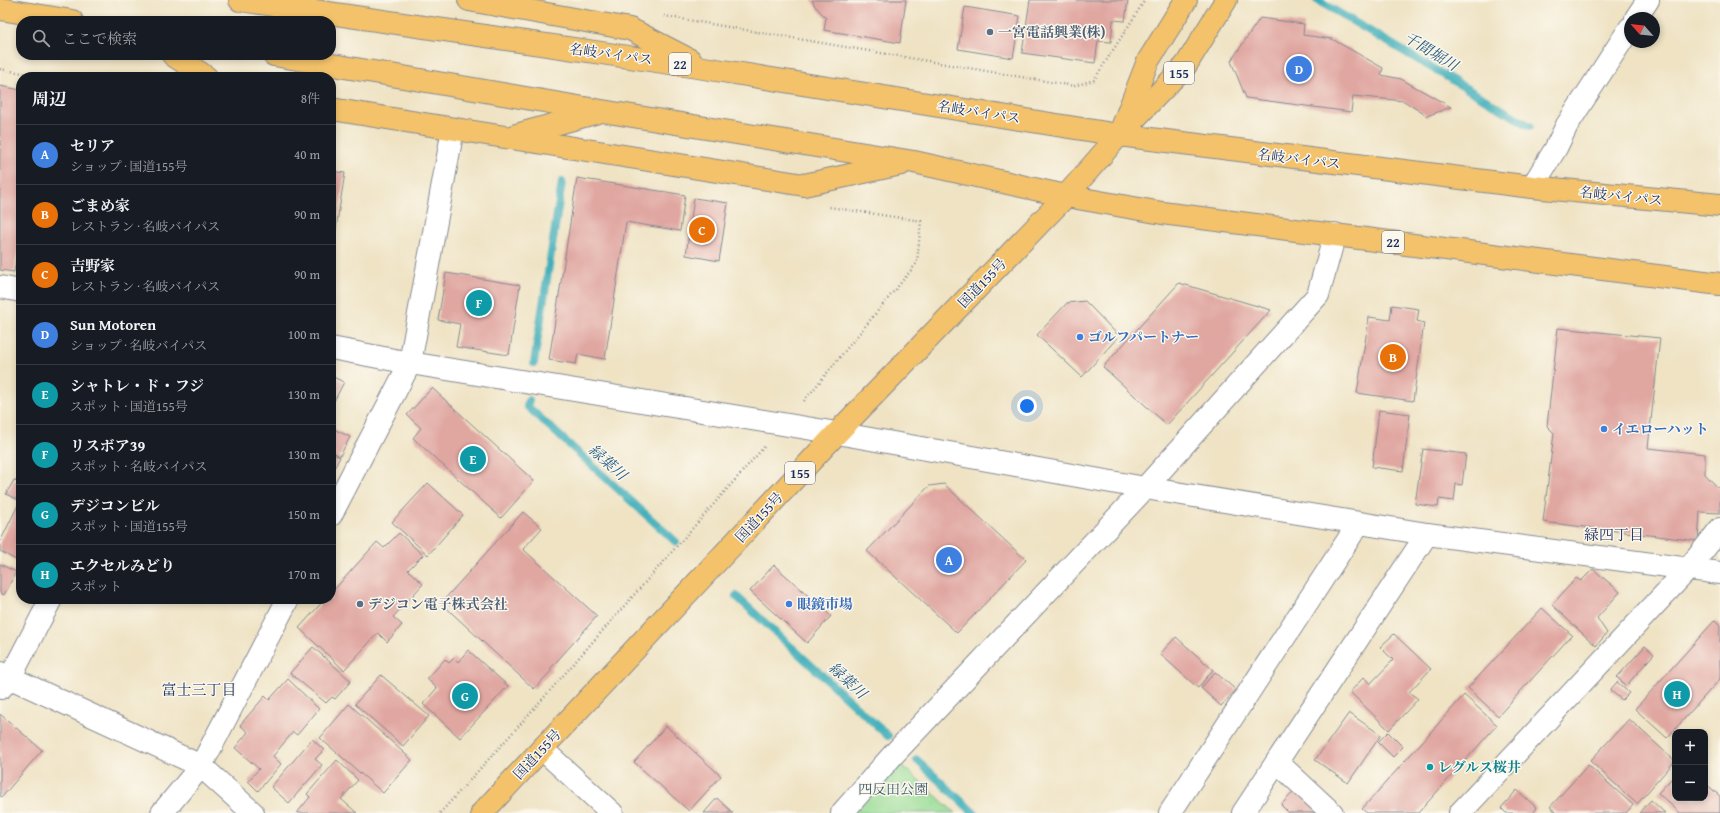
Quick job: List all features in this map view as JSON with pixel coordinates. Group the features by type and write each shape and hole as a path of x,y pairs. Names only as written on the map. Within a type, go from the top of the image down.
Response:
{"highway":[{"name":"名岐バイパス","path":"240,0 704,68 1119,135 1532,187 1720,205"},
{"path":"290,8 310,0"},
{"name":"22","path":"472,0 630,29 704,68"},
{"name":"国道155号","path":"1119,135 1148,61 1186,0"},
{"name":"国道155号","path":"482,813 837,433 1066,196 1119,135 1186,65 1226,0"},
{"path":"0,9 42,16"},
{"path":"180,60 198,72"},
{"name":"22","path":"303,60 914,162 1066,196 1162,213 1720,284"},
{"name":"22","path":"336,110 804,185 914,162"},
{"path":"509,137 602,111"},
{"path":"1681,202 1720,217"}],"street":[{"path":"1640,12 1648,0"},
{"path":"1532,187 1556,148 1567,125 1624,37"},
{"path":"336,505 410,363 452,129"},
{"path":"842,813 892,756 1145,488 1318,295 1335,234"},
{"path":"0,287 16,290"},
{"path":"336,349 410,363 837,433 1145,488 1359,523 1427,534 1720,573"},
{"path":"1170,813 1359,523"},
{"path":"1460,813 1688,568 1720,529"},
{"path":"1243,813 1427,534"},
{"path":"48,604 3,680 201,766 252,813"},
{"path":"162,813 201,766 285,604"},
{"path":"542,749 612,813"},
{"path":"1277,762 1332,813"}],"path":[{"path":"662,16 1074,86 1094,80 1145,0"},
{"path":"0,69 16,72"},
{"path":"440,813 525,719 784,425 917,263 921,221 827,207"}],"green space":[{"name":"四反田公園","path":"892,756 955,813 841,813"}],"building":[{"path":"812,0 906,0 900,43 824,30 826,18 815,6"},
{"path":"1030,0 1128,0 1125,21 1113,20 1111,42 1098,41 1095,63 1022,53"},
{"path":"965,7 1020,16 1013,58 958,49"},
{"path":"1260,18 1304,24 1303,35 1332,39 1383,68 1381,75 1401,79 1451,107 1427,116 1404,101 1353,96 1351,112 1246,98 1231,61"},
{"path":"0,86 16,89 16,260 14,272 0,270"},
{"path":"336,172 345,173 336,228"},
{"path":"577,178 685,195 680,231 626,222 605,359 578,354 576,364 549,360"},
{"path":"694,198 728,203 719,261 686,255"},
{"path":"446,273 520,285 509,355 456,347 460,324 438,320"},
{"path":"1179,283 1271,310 1167,425 1103,367"},
{"path":"1085,301 1119,336 1082,377 1037,335 1067,303"},
{"path":"1392,305 1419,309 1417,321 1424,323 1413,401 1357,393 1369,317 1390,320"},
{"path":"1558,328 1660,338 1648,448 1705,454 1705,474 1720,490 1720,513 1700,512 1698,541 1543,522 1554,433 1547,426"},
{"path":"336,378 344,382 336,397"},
{"path":"432,388 534,481 501,518 413,438 421,428 407,415"},
{"path":"1379,410 1410,414 1403,471 1372,467"},
{"path":"336,430 350,437 340,456 336,454"},
{"path":"1423,449 1466,454 1462,485 1456,484 1454,501 1439,499 1438,507 1415,504"},
{"path":"336,455 340,457 336,465"},
{"path":"14,480 16,481 16,499 6,494"},
{"path":"428,483 463,515 428,555 392,522"},
{"path":"944,484 1026,560 957,633 867,551 929,486"},
{"path":"16,509 16,560 0,551 0,542"},
{"path":"523,512 542,528 523,549 597,616 550,669 552,670 534,689 441,603"},
{"path":"399,533 423,555 408,570 423,584 393,617 402,625 387,642 378,633 344,670 299,628 321,604 336,604 336,587 377,542 384,548"},
{"path":"0,564 16,572 4,595 0,593"},
{"path":"774,565 831,616 807,643 750,591"},
{"path":"1593,569 1620,592 1597,618 1607,633 1596,646 1552,605 1576,578 1581,581"},
{"path":"1542,608 1572,635 1498,716 1468,688"},
{"path":"1715,620 1720,625 1720,679 1675,729 1672,729 1672,732 1667,738 1635,709"},
{"path":"1394,634 1431,669 1409,692 1418,699 1389,730 1350,692 1364,677 1370,684 1393,660 1380,647"},
{"path":"1176,637 1213,670 1198,688 1160,654"},
{"path":"1645,646 1654,654 1626,686 1617,677"},
{"path":"313,647 351,681 335,699 332,697 326,703 290,673"},
{"path":"468,650 508,686 460,738 423,704 437,688 427,679 445,659 449,663 454,658 458,662"},
{"path":"1215,672 1236,690 1221,706 1201,688"},
{"path":"381,675 429,716 403,746 355,704"},
{"path":"288,679 319,709 297,735 293,732 273,756 281,764 258,791 248,781 259,769 235,748 248,732 240,725 265,696 269,700"},
{"path":"1617,682 1629,693 1622,700 1610,690"},
{"name":"レグルス桜井","path":"1464,695 1497,725 1418,813 1367,813 1362,809"},
{"path":"349,704 412,760 383,793 320,738"},
{"path":"1349,713 1381,735 1348,783 1315,760"},
{"path":"0,714 42,750 2,797 0,796"},
{"path":"1629,719 1672,758 1672,764 1637,804 1590,761"},
{"path":"666,726 721,776 689,811 634,762"},
{"path":"1388,732 1403,747 1393,757 1378,742"},
{"path":"312,739 324,750 315,759 322,765 289,803 271,787"},
{"path":"337,760 358,780 341,799 357,813 297,813 310,797 307,794"},
{"path":"1588,765 1633,805 1626,813 1557,813 1550,807"},
{"path":"1672,778 1672,801 1708,801 1708,786 1720,796 1720,813 1680,813 1658,793"},
{"path":"1297,788 1322,813 1289,813 1281,805"},
{"path":"1517,790 1537,808 1533,813 1506,813 1501,808"},
{"path":"717,798 733,813 704,813"},
{"path":"1651,800 1665,813 1639,813"}],"waterway":[{"name":"千間堀川","path":"1317,0 1530,126"},
{"name":"縁葉川","path":"534,363 562,182"},
{"name":"縁葉川","path":"529,400 527,406 676,542"},
{"name":"縁葉川","path":"736,596 888,736"},
{"name":"縁葉川","path":"917,760 974,813"}],"place":[{"name":"一宮電話興業(株)","path":"990,32"},
{"name":"Sun Motoren","path":"1299,69"},
{"name":"吉野家","path":"702,230"},
{"name":"リスボア39","path":"479,303"},
{"name":"ゴルフパートナー","path":"1080,337"},
{"name":"ごまめ家","path":"1393,357"},
{"name":"イエローハット","path":"1604,429"},
{"name":"シャトレ・ド・フジ","path":"473,459"},
{"name":"セリア","path":"949,560"},
{"name":"デジコン電子株式会社","path":"360,604"},
{"name":"眼鏡市場","path":"789,604"},
{"name":"エクセルみどり","path":"1677,694"},
{"name":"デジコンビル","path":"465,696"},
{"name":"レグルス桜井","path":"1430,767"}],"district":[{"name":"緑四丁目","path":"1614,534"},
{"name":"富士三丁目","path":"199,689"}]}
